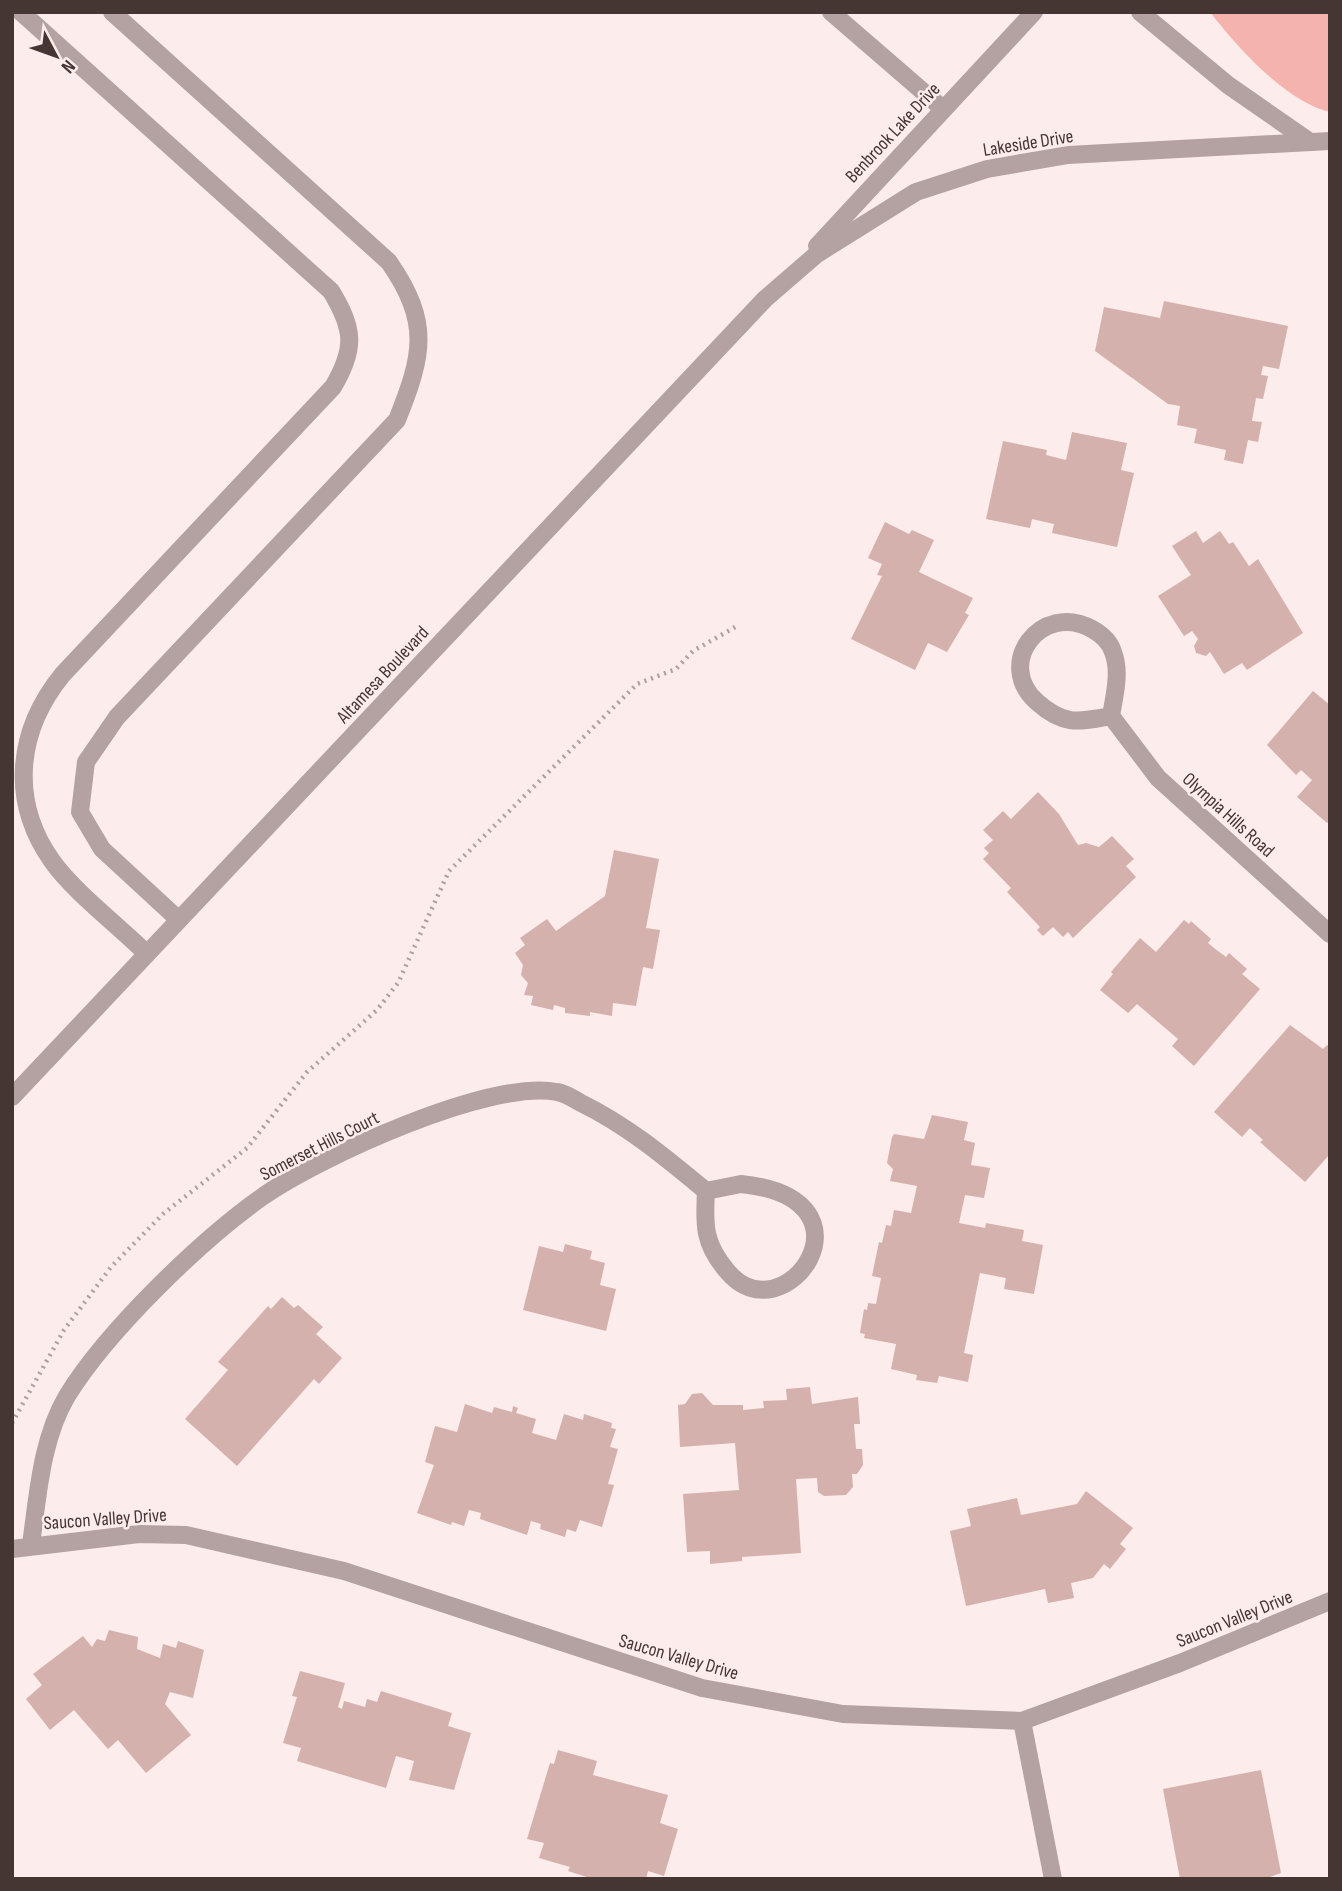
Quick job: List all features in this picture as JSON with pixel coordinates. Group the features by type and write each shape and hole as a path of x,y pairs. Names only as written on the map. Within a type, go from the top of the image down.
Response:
{"street":[{"path":"21,12 331,291 347,318 351,346 333,387 63,674 47,693 32,722 24,748 24,792 41,843 53,863 147,954"},
{"path":"112,12 389,262 408,290 420,332 417,369 397,420 117,717 86,762 80,812 102,849 179,920"},
{"path":"831,12 942,108"},
{"name":"Benbrook Lake Drive","path":"784,282 942,108 1034,12"},
{"path":"1140,12 1228,85 1310,142"},
{"name":"Lakeside Drive","path":"784,282 817,254 916,192 987,169 1068,155 1330,141"},
{"name":"Altamesa Boulevard","path":"12,1097 784,282"},
{"path":"1058,620 1078,621 1102,634 1114,652 1117,680 1111,716 1076,723 1053,716 1030,695 1019,671 1023,649 1038,632 1058,620"},
{"name":"Olympia Hills Road","path":"1111,716 1158,778 1330,933"},
{"name":"Somerset Hills Court","path":"31,1544 46,1449 66,1398 103,1349 175,1270 263,1196 346,1152 431,1114 509,1092 558,1091 605,1115 645,1141 706,1192"},
{"path":"741,1184 770,1187 792,1197 808,1212 815,1233 815,1250 800,1272 780,1287 757,1292 735,1282 713,1254 704,1227 706,1192 741,1184"},
{"name":"Saucon Valley Drive","path":"12,1549 31,1544 139,1534 186,1535 344,1571 702,1688 843,1714 1023,1721 1180,1663 1330,1601"},
{"path":"1023,1721 1053,1879"}],"path":[{"path":"12,1423 64,1330 111,1267 163,1214 247,1148 307,1072 377,1010 398,983 449,871 637,684 676,669 693,651 737,626"}],"shaded area":[{"path":"1210,12 1330,12 1330,112 1314,107 1280,85 1248,56"}],"building":[{"path":"1164,301 1288,326 1279,369 1263,366 1261,375 1268,376 1263,399 1256,398 1252,421 1262,422 1258,442 1248,440 1243,464 1224,460 1226,450 1194,443 1197,429 1177,425 1180,406 1168,404 1095,351 1104,307 1160,318"},
{"path":"1072,432 1127,443 1121,470 1134,473 1117,547 1052,533 1054,524 1032,519 1030,528 986,519 1003,441 1047,450 1046,455 1066,460"},
{"path":"885,522 909,534 912,530 934,540 919,572 973,598 965,613 969,615 947,652 928,643 915,670 851,639 882,576 877,575 882,564 868,558"},
{"path":"1196,531 1203,543 1220,531 1229,544 1233,542 1249,566 1258,559 1303,633 1247,670 1242,663 1224,674 1210,652 1206,656 1196,653 1194,646 1198,639 1192,631 1184,636 1158,596 1191,575 1172,546"},
{"path":"1313,691 1330,705 1330,820 1327,823 1297,797 1312,780 1301,770 1296,775 1267,745"},
{"path":"1038,792 1059,814 1078,845 1086,843 1099,847 1112,836 1134,859 1126,866 1136,877 1073,938 1068,932 1063,937 1053,927 1043,936 1037,930 1040,927 1007,892 1011,888 983,859 989,853 984,848 993,840 983,830 1003,811 1011,819"},
{"path":"614,850 659,859 646,928 660,930 653,969 643,967 636,1006 613,1003 612,1016 590,1012 590,1016 565,1013 565,1008 554,1005 553,1010 531,1005 533,996 524,995 528,983 521,975 523,965 515,953 525,945 520,938 547,919 556,931 605,896"},
{"path":"1184,920 1189,924 1191,921 1211,939 1208,943 1214,948 1226,957 1229,953 1247,969 1242,974 1260,989 1194,1066 1172,1046 1178,1039 1137,1004 1128,1013 1100,990 1113,974 1111,972 1140,938 1156,952"},
{"path":"1290,1025 1323,1049 1327,1045 1330,1047 1330,1154 1305,1182 1260,1142 1263,1140 1250,1128 1242,1137 1214,1112"},
{"path":"932,1115 968,1122 964,1140 975,1143 971,1165 990,1168 984,1198 965,1195 959,1223 985,1228 986,1223 1024,1230 1022,1241 1043,1245 1034,1294 1004,1289 1006,1278 980,1273 964,1353 973,1355 968,1382 939,1376 937,1383 916,1380 917,1375 891,1369 896,1344 864,1338 865,1334 860,1333 864,1309 867,1310 868,1303 876,1304 881,1278 872,1276 879,1242 882,1243 886,1225 891,1226 894,1210 911,1213 917,1186 890,1181 893,1169 887,1163 892,1137 894,1134 924,1139"},
{"path":"565,1244 592,1251 590,1259 605,1263 600,1285 616,1289 606,1331 523,1310 539,1246 563,1252"},
{"path":"282,1297 294,1308 298,1305 323,1327 316,1334 342,1358 319,1384 314,1379 237,1466 185,1419 228,1370 218,1362 268,1306 271,1309"},
{"path":"810,1387 812,1404 858,1397 860,1424 854,1424 856,1449 862,1449 863,1465 857,1474 852,1474 853,1487 846,1495 824,1496 818,1492 817,1478 796,1479 801,1553 742,1557 742,1561 710,1564 710,1551 687,1552 683,1494 739,1490 735,1443 680,1447 678,1405 685,1404 692,1394 702,1393 713,1405 743,1405 743,1410 764,1408 763,1401 787,1400 786,1389"},
{"path":"465,1404 492,1413 494,1407 512,1412 513,1406 518,1408 516,1413 536,1419 532,1433 556,1440 564,1414 583,1420 584,1414 612,1423 611,1428 616,1429 610,1447 618,1449 608,1484 614,1485 602,1527 580,1520 576,1532 567,1529 565,1537 540,1529 541,1524 531,1521 527,1535 480,1519 481,1513 469,1510 464,1526 452,1522 451,1525 417,1513 434,1465 425,1462 435,1426 457,1432"},
{"path":"1086,1491 1133,1528 1120,1544 1126,1549 1110,1569 1104,1564 1093,1578 1071,1583 1074,1598 1048,1603 1045,1589 966,1606 950,1531 971,1526 967,1509 1017,1498 1021,1515 1077,1504"},
{"path":"109,1630 138,1637 137,1649 160,1658 163,1644 176,1648 178,1641 204,1650 193,1698 170,1692 165,1704 191,1735 146,1773 118,1740 108,1749 74,1710 50,1730 26,1699 42,1685 33,1674 83,1636 92,1647 97,1639 105,1641"},
{"path":"300,1671 345,1683 338,1707 342,1709 344,1701 365,1707 367,1699 377,1702 381,1691 452,1713 448,1726 471,1733 454,1790 409,1780 414,1761 396,1756 386,1788 297,1761 301,1748 283,1743 297,1697 292,1696"},
{"path":"558,1750 597,1761 593,1775 668,1795 660,1823 678,1829 664,1876 648,1871 646,1879 593,1879 568,1871 570,1867 539,1858 544,1843 527,1839 550,1763 554,1764"},
{"path":"1261,1770 1281,1873 1264,1879 1180,1879 1163,1789"}]}
